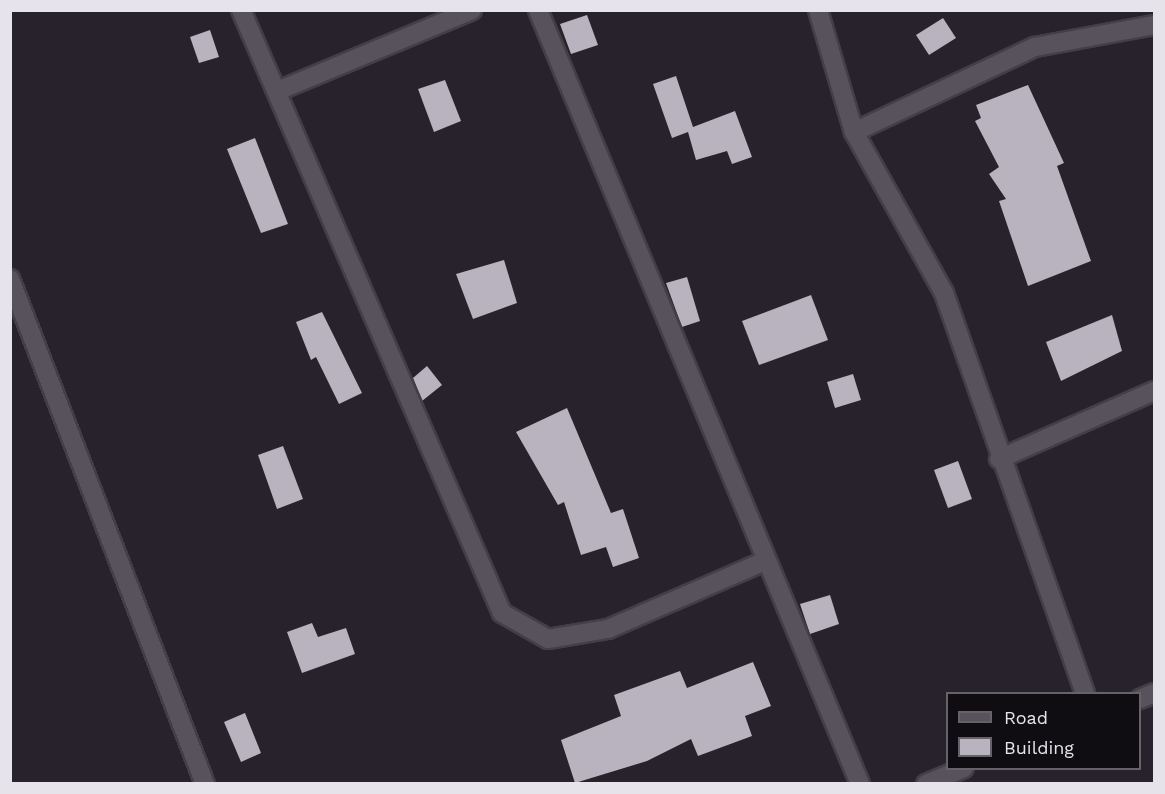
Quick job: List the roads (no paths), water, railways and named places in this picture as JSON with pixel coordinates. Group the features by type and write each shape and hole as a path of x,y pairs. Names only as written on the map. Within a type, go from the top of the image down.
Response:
{"street":[{"path":"241,10 280,90 502,613 548,639 608,629 765,561"},
{"path":"280,90 472,10"},
{"path":"538,10 765,561 860,783"},
{"path":"818,10 854,132 944,293 999,459 1085,692"},
{"path":"854,132 1035,47 1155,25"},
{"path":"10,279 205,783"},
{"path":"999,459 1155,391"},
{"path":"1141,699 1155,693"},
{"path":"926,783 959,770"}]}
